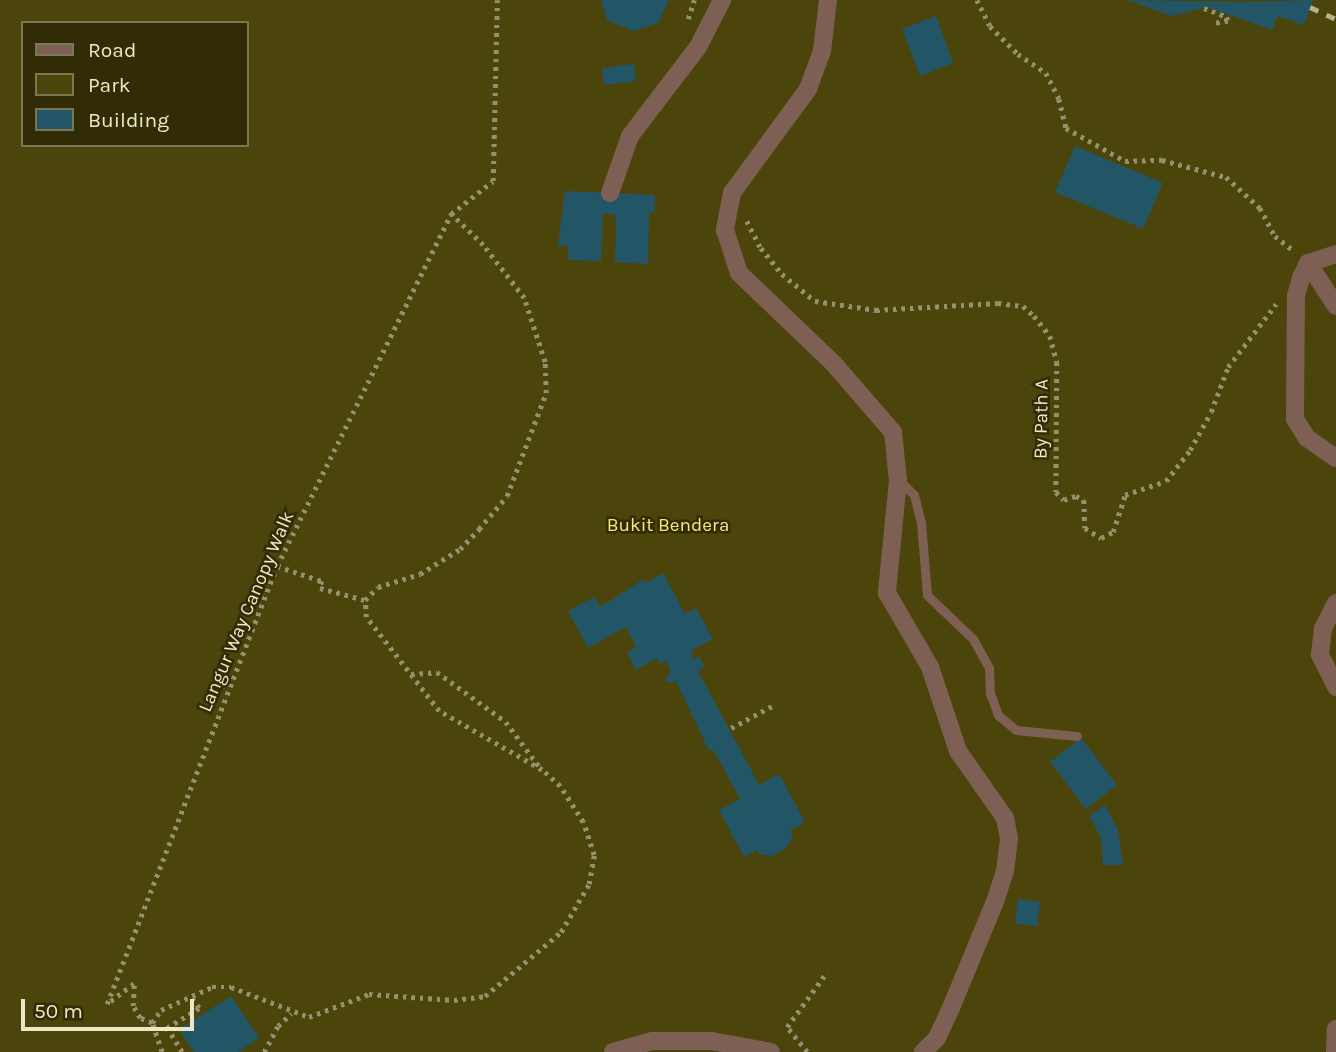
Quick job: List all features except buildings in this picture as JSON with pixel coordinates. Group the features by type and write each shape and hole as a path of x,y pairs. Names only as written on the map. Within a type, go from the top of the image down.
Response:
{"street":[{"path":"610,193 630,136 698,47 722,0"},
{"path":"828,0 822,51 808,89 732,193 725,216 727,243 739,273 842,372 893,432 898,480 887,593 930,667 958,751 998,805 1009,839 1005,871 994,904 937,1038 923,1052"},
{"path":"1308,263 1336,254"},
{"path":"1308,263 1296,296 1295,419 1307,438 1336,458"},
{"path":"1308,263 1336,306"},
{"path":"1336,603 1323,629 1320,654 1336,687"},
{"path":"1335,1052 1336,1029"},
{"path":"613,1052 652,1041 712,1041 771,1052"}],"lane":[{"path":"898,480 914,495 917,504 927,595 973,639 989,668 990,694 998,715 1016,730 1077,736"}],"path":[{"path":"162,1052 152,1023 161,1010 189,994 231,987 291,1014 309,1017 332,1011 369,994 454,1000 485,996 537,956 561,932 589,884 594,855 583,822 560,786 542,770 439,711 366,617 365,600 378,587 420,574 460,549 507,496 546,393 545,362 524,299 483,245 451,214 493,181 497,0"},
{"path":"977,0 983,13 1018,54 1046,72 1066,128 1125,162 1162,160 1226,177 1260,208 1275,236 1308,263"},
{"path":"1204,8 1227,17 1228,21 1210,24"},
{"name":"Langur Way Canopy Walk","path":"152,1023 140,1018 133,1006 134,984 107,1004 124,954 277,566 451,214"},
{"name":"By Path A","path":"745,216 768,257 815,301 876,310 998,303 1023,306 1050,336 1058,362 1056,492 1064,500 1076,496 1084,500 1085,528 1101,538 1113,532 1125,495 1166,481 1195,440 1228,367 1251,332 1272,306 1296,296"},
{"path":"277,566 322,581 320,588 365,600"},
{"path":"411,674 437,673 506,722 528,745 542,770"},
{"path":"731,728 772,706"},
{"path":"807,1052 787,1027 827,972"},
{"path":"182,1052 167,1028 199,1008 189,994"},
{"path":"264,1052 278,1026 291,1014"}],"green space":[{"name":"Bukit Bendera","path":"0,0 1336,0 1336,1052 0,1052"}],"railway":[{"path":"1310,7 1336,19"}]}
